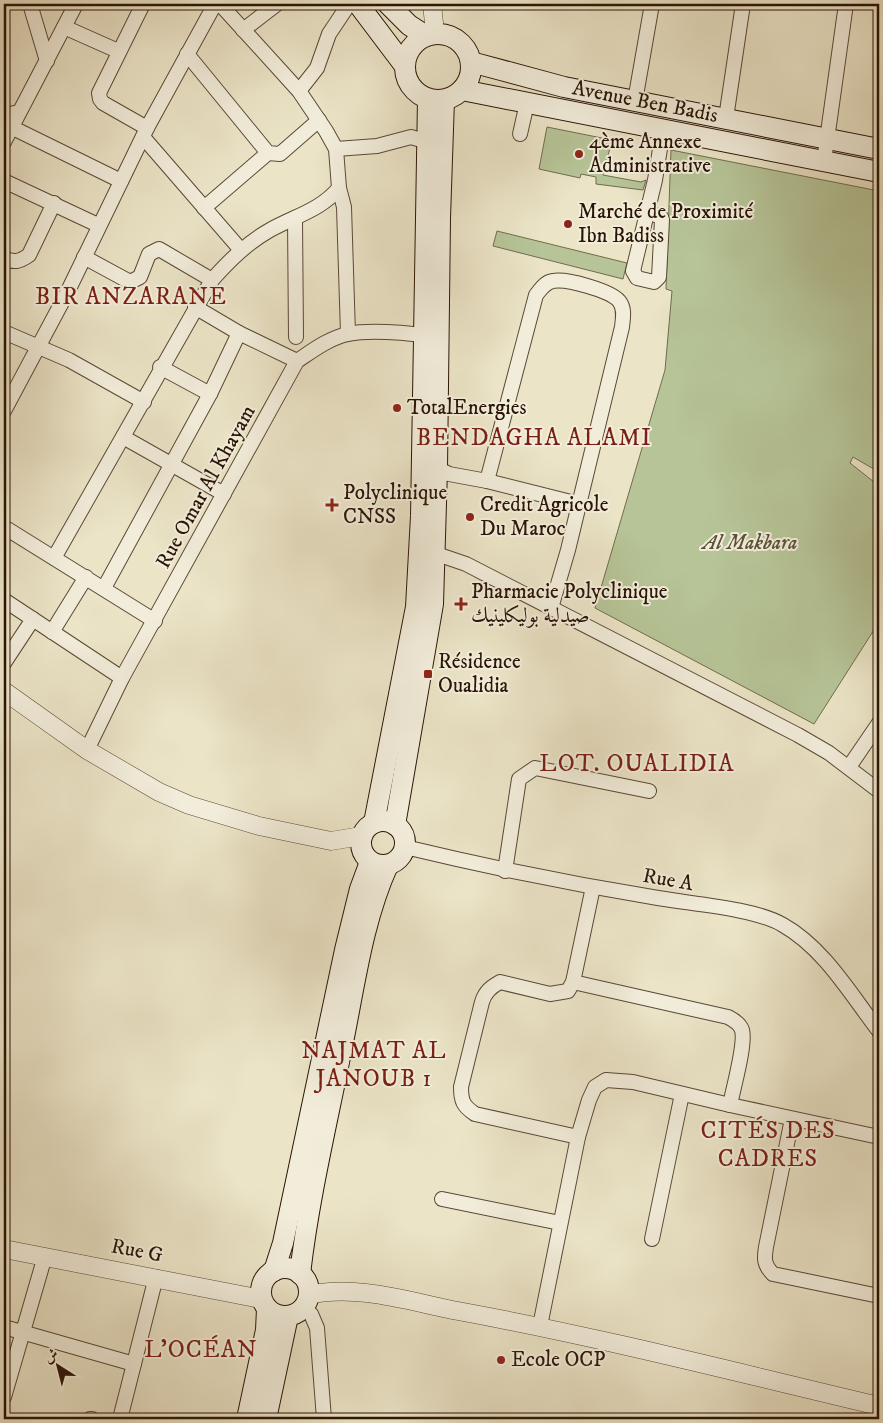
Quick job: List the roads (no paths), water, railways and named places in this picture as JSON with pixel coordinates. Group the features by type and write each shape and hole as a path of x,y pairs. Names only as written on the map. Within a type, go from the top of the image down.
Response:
{"main road":[{"path":"358,4 404,65 410,86 445,96"},
{"path":"379,863 362,852 416,607 437,469 431,336 428,142 445,96 468,82 471,62 466,48 456,38 430,35 410,25 388,4"},
{"path":"404,65 408,50 430,35"},
{"name":"Avenue Ben Badis","path":"471,62 564,87 879,149"},
{"path":"557,109 564,87"},
{"path":"395,824 433,604 426,551 420,457 440,211 445,96"},
{"name":"Avenue Ben Badis","path":"445,96 527,103 879,172"},
{"path":"247,1419 266,1330 264,1281 274,1271 283,1242 345,950 360,889 379,863 399,858 405,847 404,834 395,824 383,820 368,829"},
{"path":"300,1274 308,1216 361,954 377,888 379,863"},
{"path":"266,1419 307,1283 300,1274 288,1268 274,1271"},
{"path":"264,1304 280,1316 300,1307"}],"street":[{"path":"30,4 47,61"},
{"path":"4,142 8,121 20,112 76,4"},
{"path":"143,4 118,51 99,93 100,99 145,132 204,208 240,249"},
{"path":"4,411 84,257 145,132 214,4"},
{"path":"220,4 299,91 336,149 339,188 344,208 348,334"},
{"path":"243,30 277,4"},
{"path":"299,91 317,68 329,34 349,4"},
{"path":"430,35 432,4"},
{"path":"635,101 652,4"},
{"path":"726,118 743,4"},
{"path":"824,161 846,4"},
{"path":"64,27 118,51"},
{"path":"187,54 268,153"},
{"path":"520,134 527,103"},
{"path":"204,208 268,153 280,154 319,120"},
{"path":"8,121 121,181"},
{"path":"647,212 663,130"},
{"path":"336,149 377,146 412,137 428,142"},
{"path":"4,181 98,225"},
{"path":"54,558 144,402 160,367 212,280 240,249 271,229 319,207 330,199 339,188"},
{"path":"4,258 13,262 29,255 54,203"},
{"path":"295,218 296,337"},
{"path":"84,257 130,282 140,277 149,254 159,250 212,280"},
{"path":"487,481 536,295 544,285 552,281 564,280 610,294 620,301 624,313 606,398 552,608"},
{"path":"195,307 239,333 297,362"},
{"path":"4,332 69,360 144,402"},
{"name":"Rue Omar Al Khayam","path":"87,750 122,678 297,362 330,341 348,334 363,332 431,336"},
{"path":"104,588 210,394 239,333"},
{"path":"160,367 210,394"},
{"path":"123,437 171,466 224,494"},
{"path":"420,457 437,469 449,474 487,481 579,504"},
{"path":"4,529 155,620"},
{"path":"426,551 466,564 798,735 849,767 879,791"},
{"path":"52,632 86,577"},
{"path":"4,600 122,678"},
{"path":"4,663 33,619"},
{"path":"4,691 87,750 159,792 223,816 330,841 368,829"},
{"path":"849,767 879,723"},
{"path":"505,871 520,779 534,768 649,791"},
{"name":"Rue A","path":"405,847 460,858 505,871 738,911 782,924 811,946 879,1032"},
{"path":"578,1137 489,1118 464,1107 461,1100 461,1087 484,994 500,982 550,994 568,991 573,982 593,887"},
{"path":"573,982 728,1017 736,1021 742,1029 743,1040 730,1105"},
{"path":"540,1326 578,1137 595,1087 606,1080 633,1082 879,1137"},
{"path":"652,1238 682,1094"},
{"path":"792,1119 766,1247 764,1259 766,1267 773,1274 879,1296"},
{"path":"442,1199 560,1223"},
{"name":"Rue G","path":"4,1249 156,1277 264,1304"},
{"path":"4,1397 45,1256"},
{"path":"120,1419 156,1277"},
{"path":"324,1419 317,1328 311,1314 300,1307 326,1291 363,1293 540,1326 879,1406"},
{"path":"4,1327 134,1364"}],"place":[{"name":"4ème Annexe Administrative","path":"579,154"},
{"name":"Marché de Proximité Ibn Badiss","path":"568,224"},
{"name":"TotalEnergies","path":"397,408"},
{"name":"Polyclinique CNSS","path":"332,505"},
{"name":"Credit Agricole Du Maroc","path":"470,517"},
{"name":"Pharmacie Polyclinique صيدلية بوليكلينيك","path":"461,604"},
{"name":"Résidence Oualidia","path":"428,674"},
{"name":"Ecole OCP","path":"501,1360"}],"district":[{"name":"BIR ANZARANE","path":"131,297"},
{"name":"BENDAGHA ALAMI","path":"534,438"},
{"name":"LOT. OUALIDIA","path":"637,764"},
{"name":"NAJMAT AL JANOUB 1","path":"374,1065"},
{"name":"CITÉS DES CADRES","path":"768,1145"},
{"name":"L'OCÉAN","path":"201,1350"}],"park label":[{"name":"Al Makbara","path":"750,543"}]}
